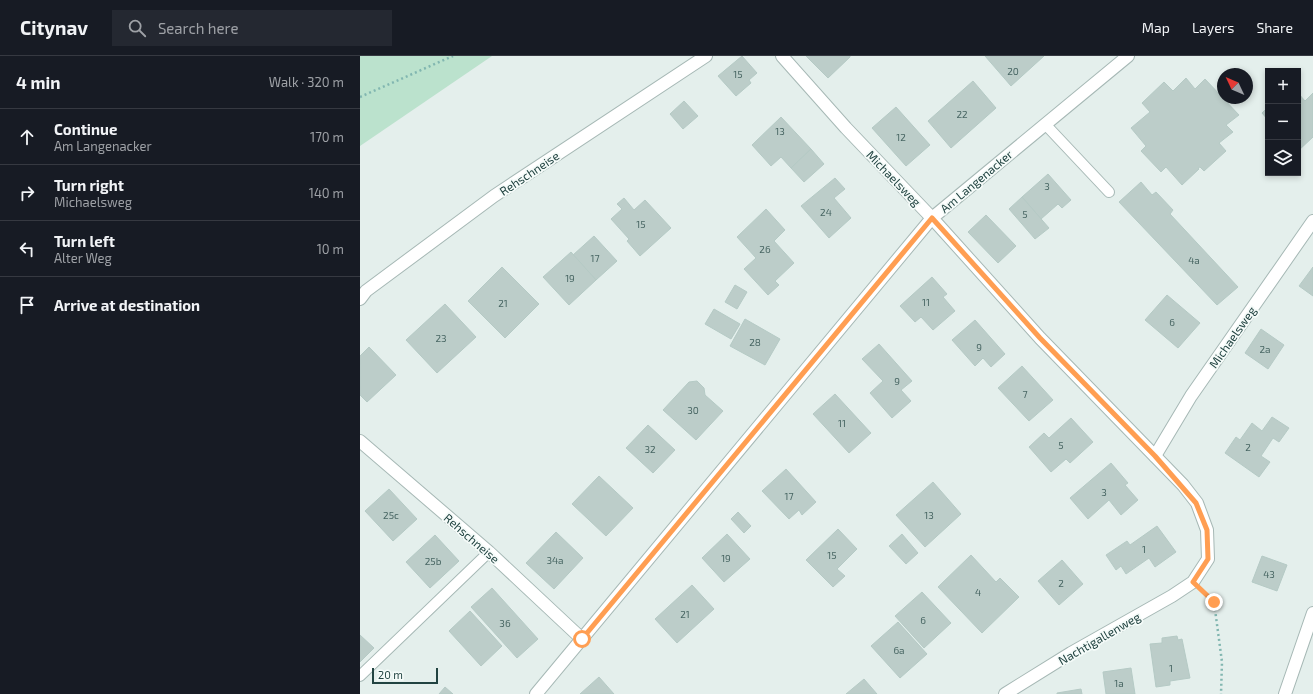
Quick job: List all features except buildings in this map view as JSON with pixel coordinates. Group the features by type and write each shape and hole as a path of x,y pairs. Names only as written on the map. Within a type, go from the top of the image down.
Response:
{"street":[{"name":"Rehschneise","path":"360,299 366,291 494,196 706,56"},
{"name":"Michaelsweg","path":"782,56 846,128 932,218 1040,338 1155,456 1196,503 1207,530 1208,559 1193,582"},
{"name":"Am Langenacker","path":"536,694 932,218 1128,56"},
{"name":"Michaelsweg","path":"1155,456 1190,396 1313,221"},
{"name":"Rehschneise","path":"360,441 489,552 582,639"},
{"name":"Nachtigallenweg","path":"1006,694 1071,653 1172,596 1193,582"},
{"path":"1285,694 1313,613"}],"lane":[{"path":"1045,124 1109,192"},
{"path":"360,676 489,552"}],"path":[{"path":"360,97 453,56"},
{"path":"1193,582 1214,602 1222,662 1220,694"}],"green space":[{"path":"360,56 492,56 360,146"}],"route":[{"path":"582,639 682,521 932,218 1040,338 1183,485 1196,503 1207,530 1208,559 1193,582 1214,602"}]}
